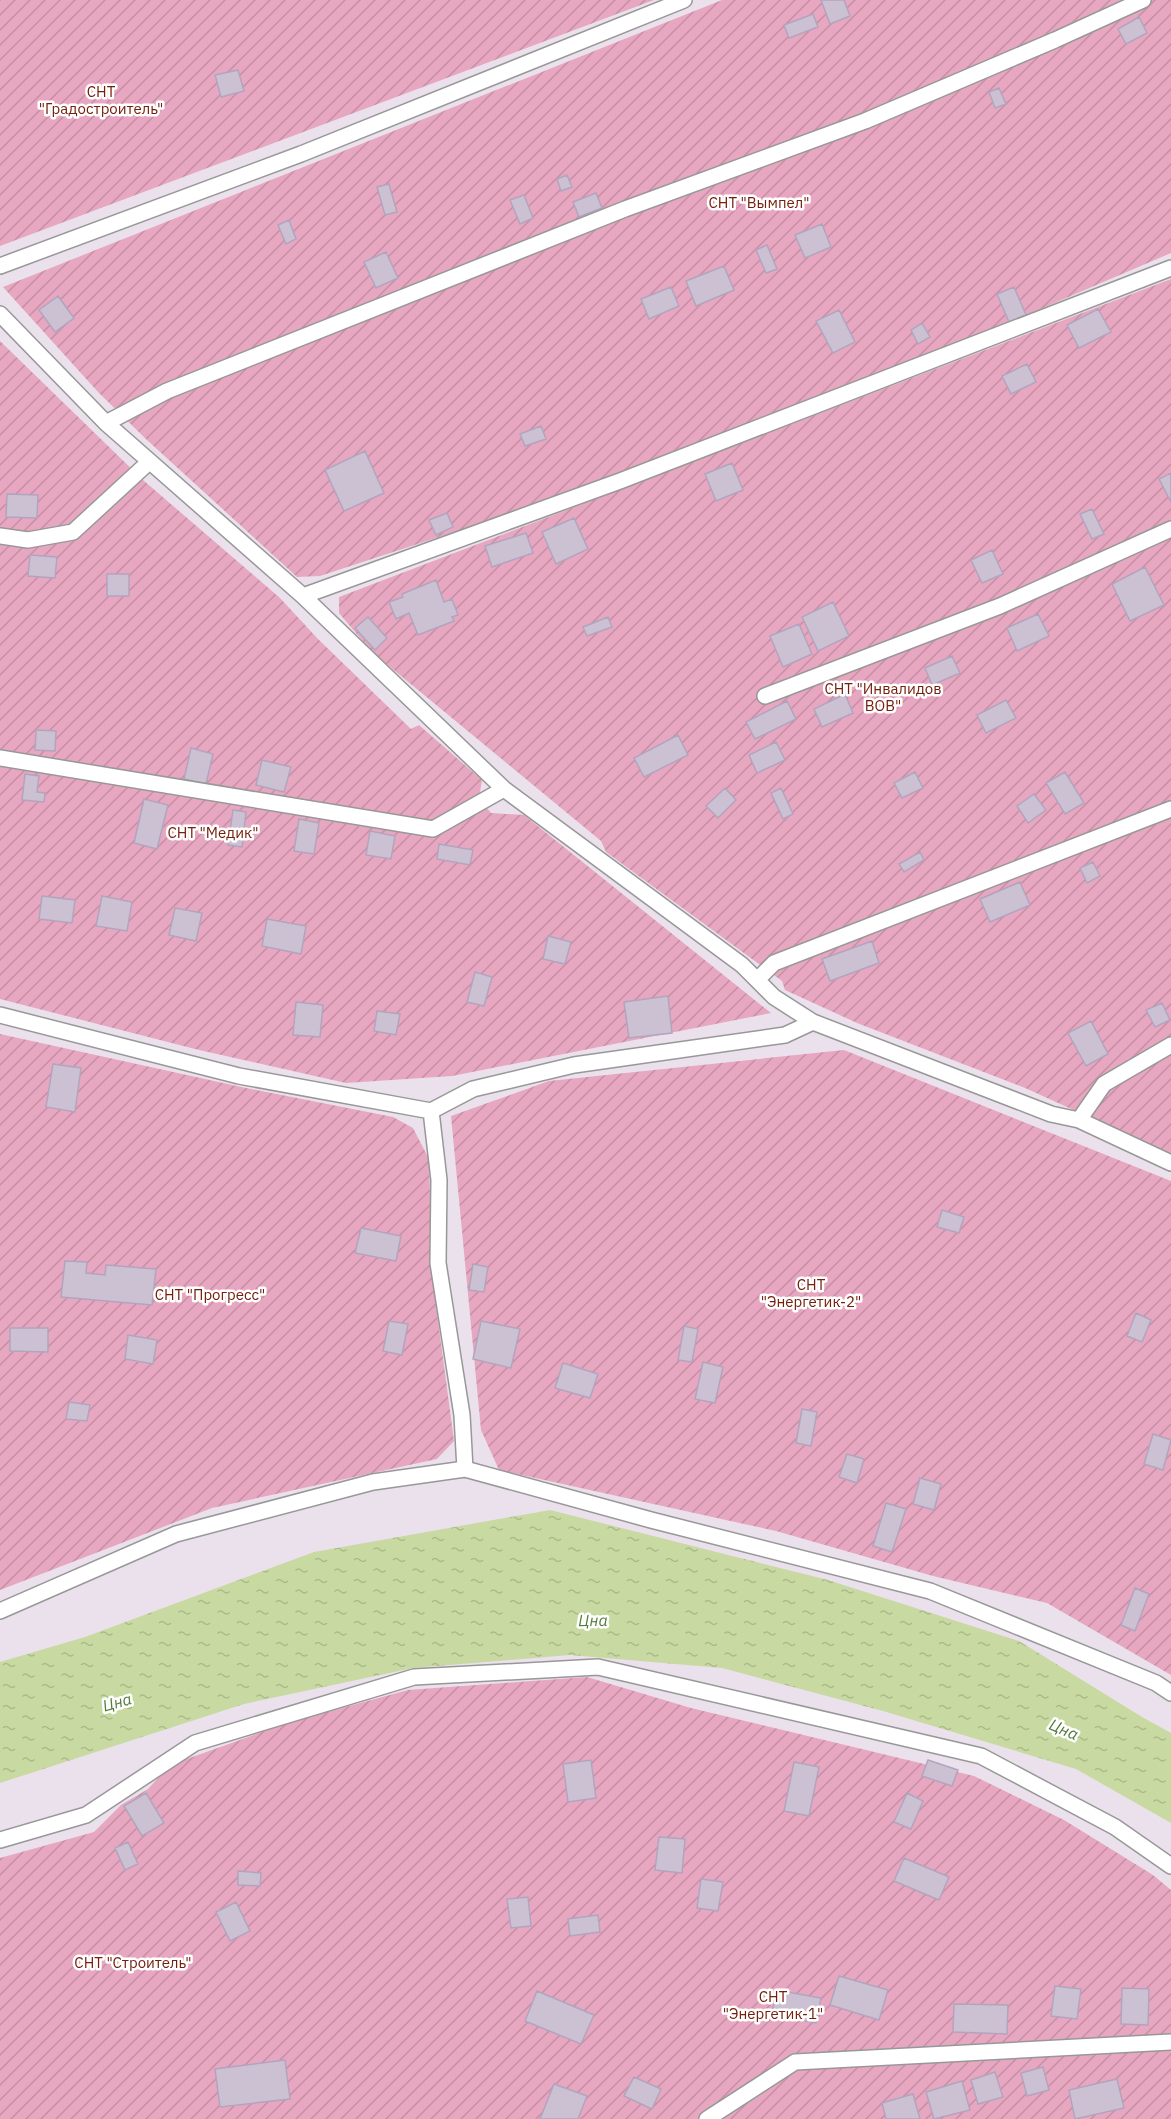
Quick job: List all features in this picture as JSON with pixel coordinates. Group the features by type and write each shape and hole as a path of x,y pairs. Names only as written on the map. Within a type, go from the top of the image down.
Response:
{"lane":[{"path":"0,266 301,154 684,0"},
{"path":"106,423 167,391 222,369 625,209 865,121 1143,0"},
{"path":"303,596 620,481 1171,268"},
{"path":"0,314 106,423 303,596 504,789 742,965 774,997 813,1022 1052,1114 1079,1120 1171,1163"},
{"path":"0,536 28,540 72,532 149,462"},
{"path":"765,696 1000,606 1171,529"},
{"path":"0,758 434,829 504,789"},
{"path":"758,980 774,963 1171,808"},
{"path":"0,1015 239,1076 431,1111 473,1089 574,1065 785,1035 813,1022"},
{"path":"1079,1120 1104,1084 1171,1045"},
{"path":"431,1111 439,1180 438,1263 462,1415 465,1469"},
{"path":"0,1611 176,1534 373,1482 465,1469 651,1520 930,1591 1156,1683 1171,1693"},
{"path":"0,1840 86,1815 195,1743 414,1677 598,1667 981,1756 1115,1827 1171,1866"},
{"path":"706,2119 795,2062 1171,2042"}],"green space":[{"name":"СНТ \"Градостроитель\"","path":"0,0 654,0 0,246"},
{"name":"СНТ \"Вымпел\"","path":"722,0 1171,0 1171,253 947,349 509,514 320,576 297,577 98,392 3,287"},
{"name":"СНТ \"Инвалидов ВОВ\"","path":"1171,279 1171,1154 1025,1088 857,1023 785,990 782,981 606,852 601,841 372,652 339,613 339,597"},
{"name":"СНТ \"Медик\"","path":"0,341 143,480 280,598 318,639 411,729 419,725 482,780 479,798 491,813 524,815 771,1013 452,1076 346,1083 199,1050 0,999"},
{"name":"СНТ \"Прогресс\"","path":"0,1034 246,1088 393,1117 413,1128 429,1159 432,1275 454,1441 437,1459 212,1508 0,1590"},
{"name":"СНТ \"Энергетик-2\"","path":"844,1050 1171,1181 1171,1675 1047,1603 933,1576 776,1531 499,1470 481,1430 451,1116 549,1081"},
{"path":"587,1677 691,1708 974,1776 1064,1820 1153,1875 1171,1890 1171,2119 0,2119 0,1858 94,1832 121,1805 148,1789 170,1765 287,1723 408,1690"}],"water":[{"name":"Цна","path":"550,1510 828,1580 1019,1641 1171,1733 1171,1823 1076,1769 883,1711 722,1668 570,1655 413,1668 244,1704 0,1783 0,1662 85,1637 314,1552"}],"building":[{"path":"821,0 844,0 850,16 830,24"},
{"path":"813,14 818,27 789,38 784,25"},
{"path":"1139,17 1147,33 1126,44 1118,29"},
{"path":"238,70 244,91 221,97 215,75"},
{"path":"999,88 1006,104 995,108 989,92"},
{"path":"567,175 572,187 561,191 557,179"},
{"path":"389,184 397,212 385,215 377,187"},
{"path":"596,193 602,208 579,217 573,202"},
{"path":"524,195 533,218 520,224 510,200"},
{"path":"289,220 296,239 286,244 278,225"},
{"path":"822,224 831,247 805,258 795,235"},
{"path":"767,245 777,269 766,273 756,250"},
{"path":"386,252 398,278 376,288 364,262"},
{"path":"724,266 734,290 696,306 686,281"},
{"path":"671,287 679,306 649,319 641,299"},
{"path":"1014,287 1026,315 1009,322 997,294"},
{"path":"58,296 74,318 55,332 39,310"},
{"path":"1098,309 1111,332 1079,348 1067,325"},
{"path":"839,310 855,342 833,353 816,321"},
{"path":"922,323 930,337 918,344 911,330"},
{"path":"1027,364 1036,382 1011,394 1002,376"},
{"path":"541,426 546,439 525,446 520,434"},
{"path":"365,451 384,493 344,511 325,470"},
{"path":"732,463 743,490 716,501 705,474"},
{"path":"1171,473 1171,502 1159,479"},
{"path":"7,494 38,495 37,518 6,517"},
{"path":"1092,509 1104,534 1092,539 1080,514"},
{"path":"447,513 453,527 436,535 429,520"},
{"path":"574,518 588,549 556,564 542,532"},
{"path":"526,533 533,553 492,567 485,546"},
{"path":"992,550 1003,574 982,583 971,560"},
{"path":"30,555 57,557 55,578 28,576"},
{"path":"1145,567 1164,605 1130,621 1112,584"},
{"path":"107,574 129,574 129,596 107,596"},
{"path":"436,580 444,602 452,599 458,615 452,617 454,621 418,635 409,613 396,619 389,602"},
{"path":"833,602 849,636 818,651 802,617"},
{"path":"1038,614 1049,636 1017,651 1007,628"},
{"path":"368,617 387,638 375,650 355,628"},
{"path":"608,617 612,627 587,636 583,627"},
{"path":"799,624 812,654 783,667 770,636"},
{"path":"952,656 960,673 932,685 925,668"},
{"path":"845,694 853,713 822,727 814,709"},
{"path":"1006,700 1016,718 986,733 977,715"},
{"path":"787,701 796,719 755,739 746,722"},
{"path":"36,730 56,731 55,751 35,750"},
{"path":"678,735 688,755 644,777 634,758"},
{"path":"776,742 785,760 757,773 749,755"},
{"path":"191,748 213,754 206,784 184,779"},
{"path":"262,760 291,767 284,792 256,785"},
{"path":"915,772 923,788 902,798 894,783"},
{"path":"1065,772 1084,803 1065,814 1046,783"},
{"path":"25,774 39,776 37,792 45,793 44,802 22,800"},
{"path":"725,788 736,800 718,818 706,806"},
{"path":"781,788 793,814 783,819 771,793"},
{"path":"1034,794 1046,810 1028,823 1017,806"},
{"path":"144,799 168,805 157,849 134,843"},
{"path":"233,810 246,812 242,847 228,845"},
{"path":"299,819 319,823 314,854 294,851"},
{"path":"370,831 395,836 391,859 366,855"},
{"path":"439,844 473,850 470,865 437,859"},
{"path":"920,852 924,860 904,872 899,864"},
{"path":"1093,862 1100,876 1087,883 1080,868"},
{"path":"1020,882 1030,905 990,922 980,899"},
{"path":"42,896 75,900 72,923 39,919"},
{"path":"102,896 132,902 127,931 96,926"},
{"path":"175,908 202,913 196,941 169,935"},
{"path":"267,919 306,926 301,954 262,946"},
{"path":"548,936 571,942 565,964 543,959"},
{"path":"872,941 879,963 830,981 822,959"},
{"path":"475,972 492,977 484,1006 467,1002"},
{"path":"668,996 672,1033 629,1038 624,1002"},
{"path":"296,1002 323,1005 320,1037 293,1035"},
{"path":"1162,1003 1170,1020 1155,1027 1146,1010"},
{"path":"377,1011 400,1014 396,1035 374,1031"},
{"path":"1091,1021 1108,1054 1086,1066 1068,1033"},
{"path":"53,1064 81,1068 75,1112 46,1107"},
{"path":"942,1210 964,1217 959,1233 937,1227"},
{"path":"361,1228 401,1236 396,1261 355,1253"},
{"path":"65,1261 87,1262 86,1273 105,1275 106,1265 156,1269 152,1305 61,1297"},
{"path":"473,1264 488,1267 484,1292 469,1290"},
{"path":"1136,1313 1151,1320 1142,1342 1127,1336"},
{"path":"389,1321 408,1324 402,1355 383,1351"},
{"path":"481,1321 520,1329 511,1368 473,1359"},
{"path":"684,1326 698,1329 692,1362 678,1360"},
{"path":"10,1328 48,1328 48,1352 10,1351"},
{"path":"128,1335 157,1340 153,1364 125,1359"},
{"path":"703,1362 723,1367 715,1403 695,1399"},
{"path":"563,1363 598,1374 590,1398 555,1388"},
{"path":"69,1402 90,1405 87,1421 66,1419"},
{"path":"802,1409 817,1412 811,1446 796,1443"},
{"path":"1153,1434 1171,1440 1163,1470 1144,1464"},
{"path":"847,1454 864,1459 857,1483 839,1477"},
{"path":"920,1478 941,1484 934,1510 913,1504"},
{"path":"886,1503 906,1509 892,1552 873,1546"},
{"path":"1135,1588 1149,1594 1135,1631 1121,1625"},
{"path":"591,1760 596,1798 568,1802 563,1764"},
{"path":"928,1760 958,1770 952,1786 922,1776"},
{"path":"794,1762 819,1767 809,1816 784,1811"},
{"path":"146,1793 164,1823 142,1836 124,1806"},
{"path":"907,1793 923,1801 911,1829 894,1822"},
{"path":"659,1837 685,1839 682,1873 655,1870"},
{"path":"128,1842 138,1864 125,1870 115,1848"},
{"path":"904,1858 949,1877 939,1900 894,1881"},
{"path":"238,1871 261,1873 260,1886 238,1885"},
{"path":"701,1879 723,1882 718,1911 697,1908"},
{"path":"528,1897 531,1926 511,1928 507,1899"},
{"path":"236,1902 250,1931 230,1941 216,1912"},
{"path":"598,1915 600,1932 570,1936 568,1919"},
{"path":"839,1976 888,1990 879,2020 830,2005"},
{"path":"1055,1986 1081,1989 1077,2019 1051,2016"},
{"path":"1122,1988 1149,1989 1148,2025 1121,2024"},
{"path":"776,1990 821,1998 816,2023 772,2015"},
{"path":"537,1991 594,2015 581,2044 525,2021"},
{"path":"954,2004 1008,2005 1007,2034 953,2032"},
{"path":"285,2060 290,2099 220,2107 215,2069"},
{"path":"1043,2067 1049,2090 1027,2096 1021,2073"},
{"path":"995,2072 1003,2097 978,2104 971,2080"},
{"path":"634,2077 661,2089 652,2109 624,2096"},
{"path":"1117,2079 1124,2108 1075,2119 1069,2090"},
{"path":"962,2081 970,2110 934,2119 926,2092"},
{"path":"554,2084 587,2096 578,2119 540,2119"},
{"path":"913,2094 920,2119 886,2119 882,2103"}],"park label":[{"name":"СНТ \"Строитель\"","path":"133,1963"},
{"name":"СНТ \"Энергетик-1\"","path":"773,2006"}]}
